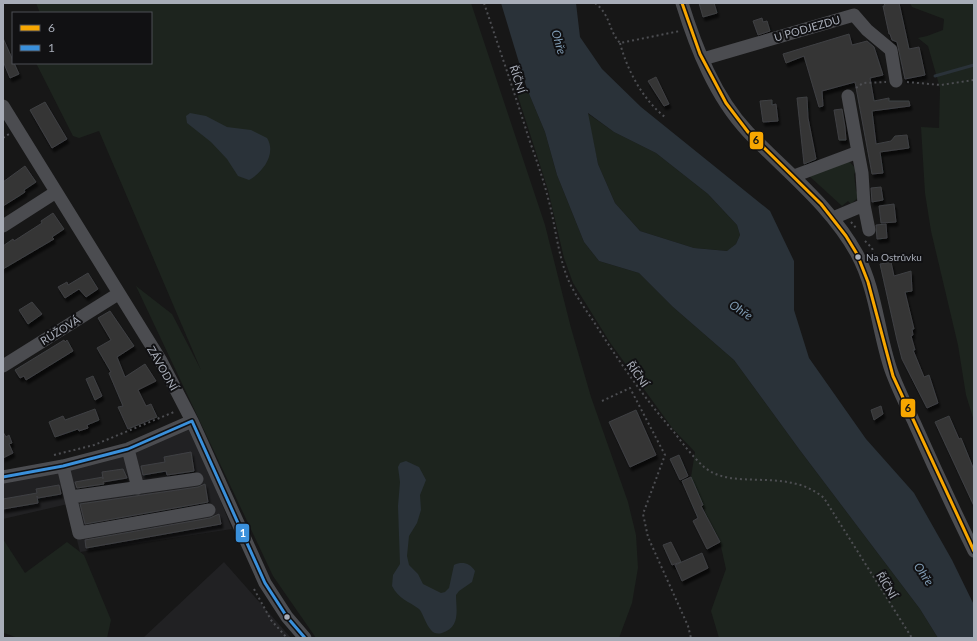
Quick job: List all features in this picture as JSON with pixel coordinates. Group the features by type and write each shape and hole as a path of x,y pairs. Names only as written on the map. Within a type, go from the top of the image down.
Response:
{"street":[{"path":"682,3 690,28 703,59 727,103 747,131 794,176 833,218 846,236 862,264 891,370 943,490 974,551"},
{"name":"U PODJEZDU","path":"703,59 854,9 867,30 892,50 896,81"},
{"path":"848,96 862,173 864,205 869,230"},
{"name":"ZÁVODNÍ","path":"3,106 118,294 161,361 192,421 265,583 287,617 305,638"},
{"path":"794,176 858,152"},
{"path":"3,226 56,192"},
{"path":"833,218 864,205"},
{"name":"RŮŽOVÁ","path":"3,366 118,294"},
{"path":"3,477 62,466 128,449 192,421"},
{"path":"128,449 138,488"},
{"path":"62,466 79,532 209,510"},
{"path":"71,497 197,479"}],"path":[{"name":"ŘÍČNÍ","path":"484,3 548,198 559,251 566,275 575,293 606,342 650,404 698,460 713,473 732,477 780,480 800,484 824,498 912,638"},
{"path":"595,3 607,15 615,37 620,43 623,54 645,95 654,108 665,117"},
{"path":"620,43 690,28"},
{"path":"848,96 853,90 864,84 896,81 941,85 974,80"},
{"path":"602,401 630,388 665,456 643,514 648,538 688,626 691,638"}],"shaded area":[{"path":"36,3 471,3 545,225 571,328 591,397 628,502 636,535 638,568 632,603 619,638 316,638 273,576 136,286 172,314 201,370 99,131 79,138 73,136 37,64 152,64 152,12 40,12"},
{"path":"910,3 974,3 974,421 966,395 958,345 931,231 925,193 921,127 939,128 940,88 928,46 918,38 943,30 944,19 912,7"},
{"path":"514,84 527,89 545,132 557,175 584,242 599,261 639,273 673,307 734,360 920,609 938,638 719,638 711,611 726,569 720,542 706,515 691,477 695,452 673,429 611,344 573,283 564,258 548,190"},
{"path":"587,113 614,132 656,153 708,194 737,225 740,235 736,244 728,251 694,248 640,231 615,203 598,164"},
{"path":"847,159 857,170 854,174 856,191 861,195 851,204 848,201 842,206 807,174"},
{"path":"191,428 232,529 80,552 68,504 3,519 3,482"},
{"path":"3,539 25,573 67,542 84,555 111,620 107,638 18,638 4,633"},
{"path":"224,562 291,638 143,638"}],"water":[{"name":"Ohře","path":"501,3 576,3 580,37 602,69 641,107 770,211 794,261 794,310 809,358 866,439 914,493 952,560 974,605 974,638 938,638 920,609 734,360 673,307 639,273 599,261 584,242 557,175 545,132 527,89","holes":["588,113 614,132 656,153 708,194 737,225 740,235 736,244 727,251 694,248 640,231 615,203 598,164"]},
{"path":"190,113 206,116 227,127 251,130 267,138 270,144 269,156 267,162 259,173 249,180 238,176 227,159 211,142 187,123 186,116"},
{"path":"406,461 419,467 426,480 420,495 421,510 417,523 409,536 407,556 409,565 418,574 423,584 441,593 445,592 449,588 454,565 460,563 466,564 471,566 475,571 472,582 459,591 456,595 457,612 455,622 452,627 441,633 432,631 427,625 420,610 401,597 392,586 393,575 400,564 398,506 400,482 398,467 400,463"}],"building":[{"path":"699,3 714,3 717,13 703,17"},
{"path":"884,3 899,3 909,49 919,47 925,75 905,79 897,42 892,40 889,34 883,6 885,6"},
{"path":"762,18 763,22 767,21 770,31 758,35 753,21"},
{"path":"849,34 852,45 867,41 874,47 883,75 870,78 874,101 889,98 889,101 909,101 910,106 872,111 876,144 891,141 895,136 907,135 909,148 880,152 883,173 872,174 855,82 822,91 823,106 819,107 804,56 786,63 783,54"},
{"path":"3,38 12,58 12,64 15,64 19,74 10,78 3,61"},
{"path":"656,77 669,104 664,106 648,81"},
{"path":"807,97 808,118 816,159 804,164 797,98"},
{"path":"772,100 772,105 776,104 778,121 763,122 760,101"},
{"path":"45,102 67,139 52,148 30,110"},
{"path":"842,109 846,140 839,140 834,110"},
{"path":"25,166 36,182 24,190 25,192 3,206 3,182"},
{"path":"881,187 883,200 872,202 871,188"},
{"path":"894,204 896,222 881,223 879,206"},
{"path":"53,213 64,229 52,237 54,239 3,269 3,246 13,239 14,241 42,223 41,221"},
{"path":"886,224 887,238 877,239 876,225"},
{"path":"891,262 894,276 911,271 912,291 905,292 914,329 912,329 913,335 911,336 915,350 913,350 924,377 929,375 938,403 927,408 902,359 897,340 880,264"},
{"path":"88,273 98,289 86,297 79,289 65,298 58,287 67,282 68,285"},
{"path":"32,302 42,314 28,324 19,310"},
{"path":"110,311 134,346 117,357 125,377 145,364 156,381 138,390 146,406 151,404 157,417 128,429 118,407 123,406 109,373 111,372 97,348 111,340 98,318"},
{"path":"64,340 65,342 67,340 73,351 26,380 24,376 20,378 15,370"},
{"path":"93,376 102,396 95,400 86,379"},
{"path":"881,406 883,414 874,420 871,410"},
{"path":"95,409 99,420 87,425 88,428 79,431 78,429 55,437 49,422 63,416 65,420"},
{"path":"636,410 656,455 630,467 609,422"},
{"path":"949,416 959,439 961,438 974,470 974,506 935,422"},
{"path":"3,432 6,437 9,435 12,443 9,444 13,453 3,458"},
{"path":"191,452 194,471 167,475 166,471 143,475 141,466 165,462 164,457"},
{"path":"679,455 688,476 680,480 670,459"},
{"path":"123,469 127,478 103,482 104,484 77,488 75,482 103,477 102,472"},
{"path":"691,477 703,505 701,506 720,542 707,549 693,521 698,518 682,481"},
{"path":"205,484 208,502 85,524 80,504 198,487"},
{"path":"59,485 61,494 38,498 37,496 38,503 3,509 3,499 37,493 36,489"},
{"path":"219,514 221,524 86,548 85,540 210,518"},
{"path":"671,542 681,562 672,565 663,545"},
{"path":"702,553 708,568 682,581 675,565"}],"waterway":[{"path":"935,76 974,65"}],"transit line":[{"name":"6","path":"682,3 700,54 726,103 748,132 821,204 846,236 857,254 868,282 893,376 974,551"},
{"name":"1","path":"192,421 265,583 287,617 305,638"},
{"name":"1","path":"3,477 63,466 128,449 192,421"}],"place":[{"name":"Na Ostrůvku","path":"858,257"}]}
